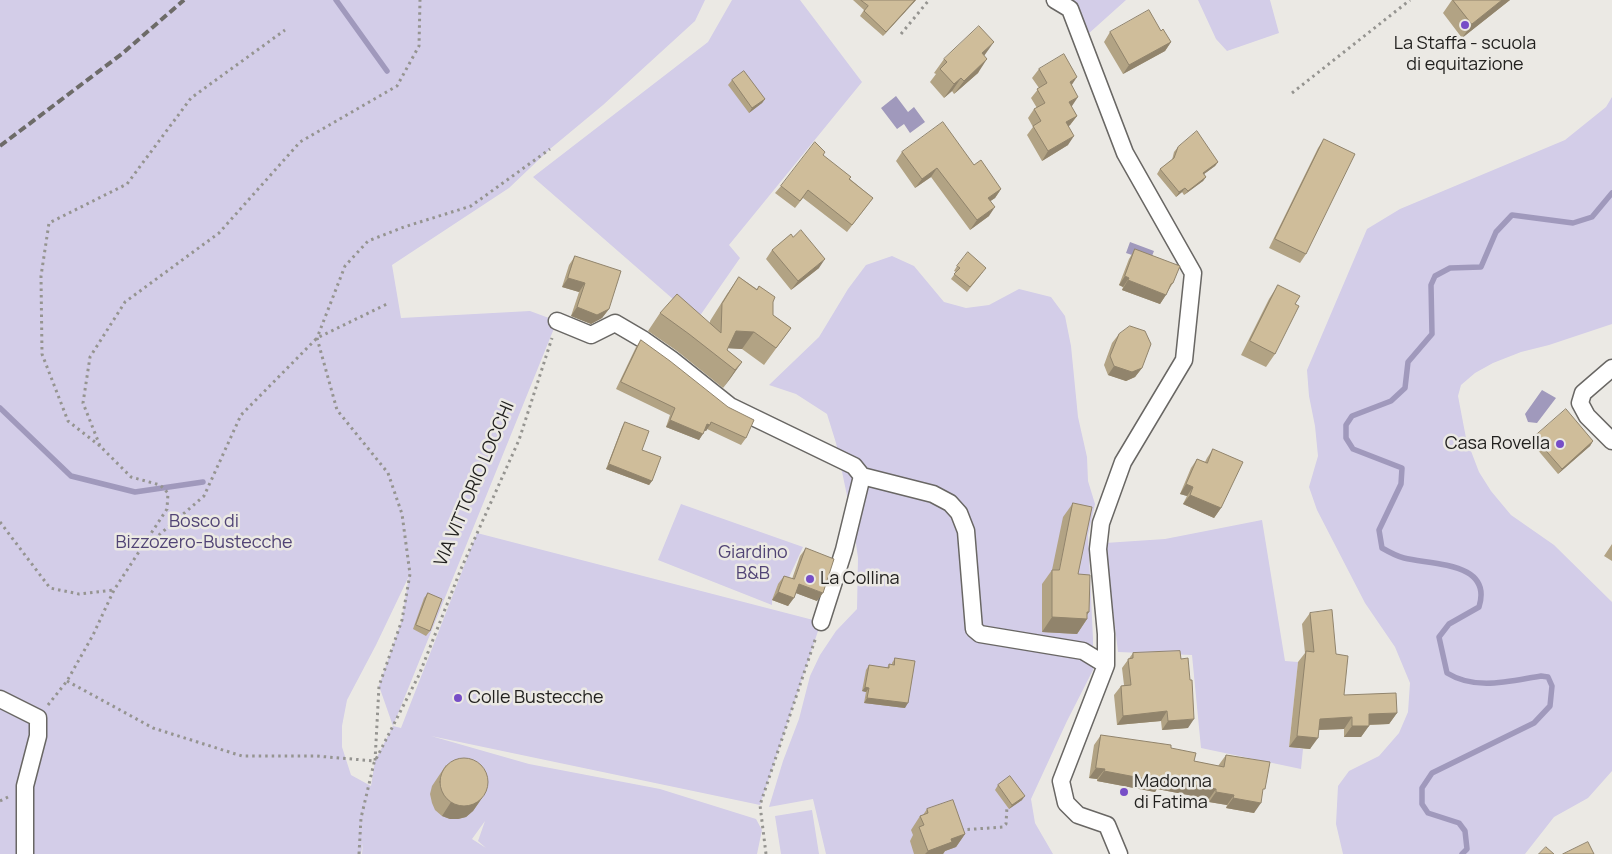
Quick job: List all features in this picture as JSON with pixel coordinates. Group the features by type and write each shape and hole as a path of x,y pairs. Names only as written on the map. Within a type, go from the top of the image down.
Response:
{"street":[{"path":"1055,0 1070,9 1125,153 1193,273 1184,360 1123,462 1101,523 1098,549 1106,634 1106,665 1061,781 1066,804 1078,815 1108,825 1119,854"},
{"path":"557,321 591,335 615,323 671,359 730,406 854,466 862,476 933,494 950,503 959,513 966,531 974,629 980,634 1083,651 1106,665"},
{"path":"1612,368 1583,393 1580,403 1587,416 1612,441"},
{"path":"821,622 844,550 862,476"},
{"path":"0,699 38,718 38,736 25,786 25,854"}],"path":[{"path":"100,446 83,403 90,357 125,302 219,233 300,142 397,86 419,46 420,0"},
{"path":"901,34 929,0"},
{"path":"1292,93 1410,0"},
{"path":"38,718 67,681 93,635 114,590 167,509 168,493 160,485 132,477 100,446 68,421 42,354 41,276 49,224 128,184 191,98 285,30"},
{"path":"67,681 153,728 242,756 316,756 375,761 379,686 402,620 410,574 402,514 388,472 336,410 317,338 345,266 368,241 404,227 471,206 550,149"},
{"path":"140,551 204,496 241,415 317,338 387,304"},
{"name":"VIA VITTORIO LOCCHI","path":"359,854 361,818 375,761 419,675 469,551 519,440 557,321"},
{"path":"0,522 50,588 79,594 114,590"},
{"path":"766,854 760,805 821,622"},
{"path":"955,830 1003,827 1006,824 1007,806"}],"green space":[{"name":"Bosco di Bizzozero-Bustecche","path":"0,0 705,0 695,21 603,105 550,149 509,188 392,265 401,318 530,311 557,321 393,726 401,728 477,533 821,622 760,805 431,736 529,764 660,789 756,819 762,830 757,854 362,854 363,842 361,854 0,854","holes":["409,576 402,620 379,686 393,726 375,761 371,786 351,775 342,747 342,726 347,700","485,821 478,841 486,848 472,839"]},
{"path":"732,0 800,0 862,82 729,245 740,258 697,320 533,177 708,42"},
{"path":"1068,0 1126,0 1087,35"},
{"path":"1198,0 1270,0 1279,33 1227,51 1216,39"},
{"path":"1612,97 1612,324 1549,345 1521,352 1493,363 1475,373 1461,385 1458,396 1466,438 1479,472 1491,491 1511,515 1554,545 1612,602 1612,771 1588,798 1554,817 1525,854 1343,854 1336,824 1338,786 1349,771 1379,756 1399,733 1408,712 1410,683 1395,647 1365,603 1317,510 1309,487 1318,456 1307,370 1367,229 1400,209 1565,140 1606,107"},
{"path":"892,256 914,266 944,302 966,308 989,305 1019,289 1051,297 1065,316 1071,346 1078,417 1087,457 1088,481 1095,504 1088,535 1093,670 1031,799 1035,823 1053,854 826,854 813,799 769,807 783,761 799,719 810,676 820,655 836,631 857,609 858,558 854,529 836,443 827,414 796,394 769,385 819,337 848,289 866,265"},
{"name":"Giardino B&B","path":"681,504 803,547 785,586 778,584 772,605 658,560"},
{"path":"1262,520 1285,661 1298,662 1289,747 1303,749 1301,769 1201,748 1192,655 1118,652 1105,543 1165,539"},
{"path":"812,810 819,854 781,854 775,816"}],"shaded area":[{"path":"896,96 908,112 914,107 925,122 910,133 904,124 897,129 881,108"},
{"path":"1130,242 1154,251 1150,261 1126,253"},
{"path":"1542,390 1556,398 1537,423 1528,422 1525,414"}],"building":[{"path":"861,0 915,0 886,32 864,11 868,6"},
{"path":"1453,0 1502,0 1472,24"},
{"path":"1149,10 1161,31 1163,29 1171,42 1129,65 1110,32"},
{"path":"979,26 994,42 982,53 987,59 964,81 961,78 954,84 940,69 947,62 944,59"},
{"path":"1064,54 1077,77 1070,82 1078,97 1069,102 1077,116 1066,122 1074,136 1048,151 1033,126 1041,121 1034,109 1045,103 1037,89 1047,83 1039,69"},
{"path":"744,71 765,99 752,108 732,80"},
{"path":"943,122 974,165 981,160 1001,189 988,198 995,207 977,220 937,168 922,179 902,152"},
{"path":"1197,131 1218,162 1203,173 1206,177 1188,191 1185,188 1179,192 1160,169 1174,158 1178,147"},
{"path":"1324,139 1355,154 1306,254 1275,239"},
{"path":"815,142 825,152 823,155 851,177 849,179 873,198 852,225 808,190 800,201 781,186"},
{"path":"801,230 825,259 798,281 772,250 791,234 793,237"},
{"path":"1135,249 1180,266 1166,295 1128,280 1129,278 1125,276"},
{"path":"968,252 986,268 970,287 954,274 960,268 957,266"},
{"path":"575,256 621,271 609,309 597,315 577,307 585,283 568,278"},
{"path":"739,277 757,290 759,286 775,297 773,315 791,328 776,348 754,332 736,331 727,350 742,362 735,370 660,313 677,294 721,333 722,304"},
{"path":"1278,285 1300,296 1295,304 1299,306 1275,354 1250,341"},
{"path":"1130,326 1145,331 1151,344 1142,368 1132,372 1114,366 1110,356 1119,334"},
{"path":"641,340 728,407 754,420 746,438 711,422 710,425 707,424 703,434 670,420 675,408 621,382"},
{"name":"Casa Rovella","path":"1566,409 1593,441 1562,469 1534,437"},
{"path":"625,422 649,431 642,450 661,457 652,481 609,464"},
{"path":"1213,449 1243,462 1221,508 1190,495 1193,487 1186,484 1197,459 1207,463"},
{"path":"1073,503 1092,507 1078,574 1090,575 1089,612 1087,612 1087,619 1052,617 1052,570 1059,570"},
{"path":"806,548 834,559 823,593 799,584 794,598 778,592 784,576 794,579"},
{"path":"428,593 442,599 430,631 416,625"},
{"path":"1332,610 1336,654 1348,656 1344,695 1396,693 1397,713 1369,714 1369,726 1352,726 1352,717 1320,719 1318,738 1297,736 1306,651 1314,652 1310,613"},
{"path":"1180,651 1181,659 1188,658 1190,680 1192,680 1194,719 1168,721 1167,711 1123,716 1121,686 1131,685 1128,659 1133,658 1133,653"},
{"path":"895,658 915,661 908,703 867,698 869,688 865,687 869,665 889,668 889,664 894,665"},
{"path":"1101,735 1171,745 1171,748 1196,753 1194,761 1224,767 1226,755 1270,762 1261,803 1233,798 1234,795 1216,792 1216,789 1163,779 1162,782 1096,768"},
{"path":"459,758 469,758 481,765 488,777 488,787 481,799 469,806 459,806 451,802 444,795 440,787 440,777 444,769 451,762"},
{"path":"1010,776 1025,796 1012,805 998,785"},
{"path":"953,800 965,834 951,839 952,842 928,851 919,827 924,825 920,816 928,813 927,809"},
{"path":"1588,842 1594,854 1563,854"},
{"path":"1546,847 1554,854 1539,854"}],"waterway":[{"path":"336,0 387,71"},
{"path":"1462,854 1467,849 1465,831 1459,823 1428,813 1422,804 1422,788 1432,773 1534,723 1550,706 1552,686 1548,677 1541,676 1505,682 1481,683 1458,679 1447,673 1439,637 1449,624 1479,607 1481,592 1477,581 1458,568 1404,558 1382,548 1379,530 1401,484 1402,468 1353,449 1346,438 1346,425 1352,416 1391,401 1405,388 1408,362 1432,334 1431,285 1435,276 1450,268 1481,267 1496,232 1512,215 1573,223 1592,217 1612,193"},
{"path":"0,408 71,476 135,492 203,482"}],"railway":[{"path":"0,146 123,53 184,0"}],"place":[{"name":"La Staffa - scuola di equitazione","path":"1465,25"},
{"name":"Casa Rovella","path":"1560,444"},
{"name":"La Collina","path":"810,579"},
{"name":"Colle Bustecche","path":"458,698"},
{"name":"Madonna di Fatima","path":"1124,792"}]}
